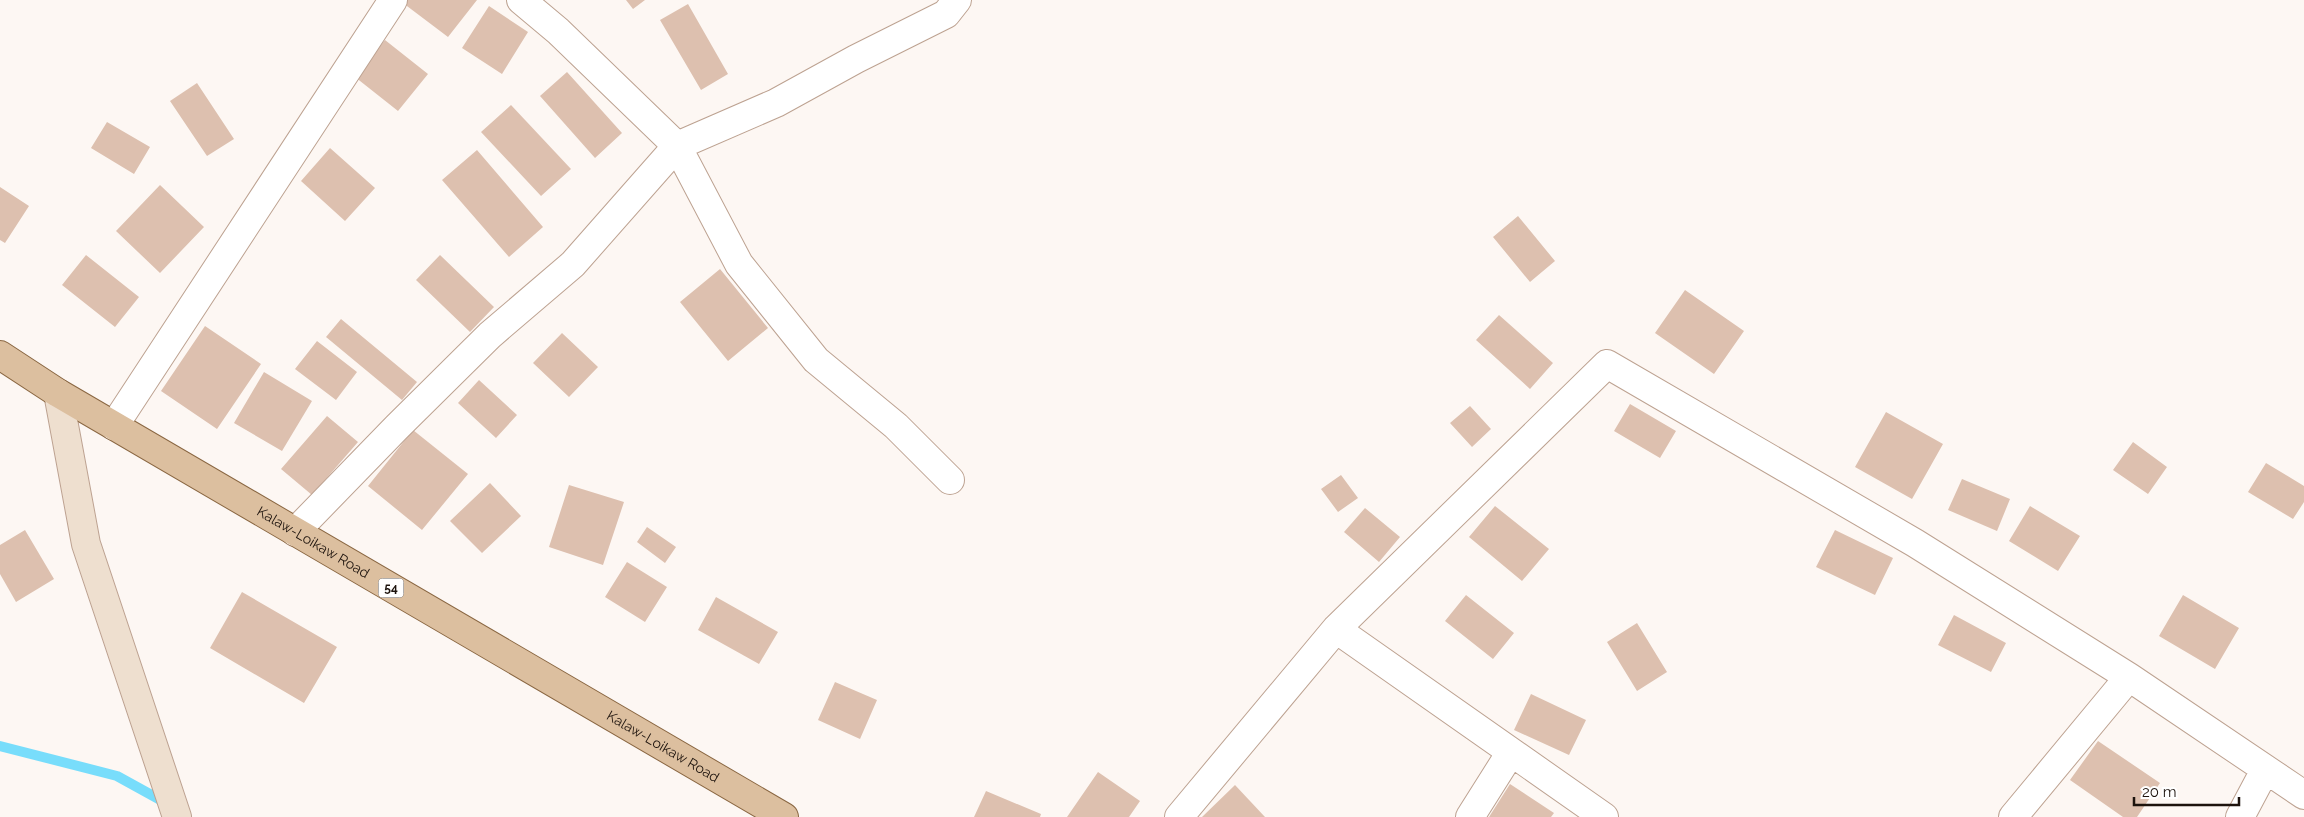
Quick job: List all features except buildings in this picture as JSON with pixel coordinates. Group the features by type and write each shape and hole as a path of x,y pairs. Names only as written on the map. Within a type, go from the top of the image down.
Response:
{"main road":[{"name":"Kalaw-Loikaw Road","path":"0,355 58,394 784,817"},
{"path":"58,394 86,544 176,817"}],"street":[{"path":"114,426 393,0"},
{"path":"520,0 558,31 677,146 739,264 816,360 896,426 950,480"},
{"path":"295,532 490,335 573,264 677,146 776,103 856,59 946,14 957,0"},
{"path":"1179,817 1336,629 1607,364 1915,543 2129,677 2304,795"},
{"path":"1336,629 1604,817"},
{"path":"2013,817 2129,677"},
{"path":"1470,817 1511,752"},
{"path":"2240,817 2265,770"}],"waterway":[{"path":"0,746 117,776 166,803"}]}
